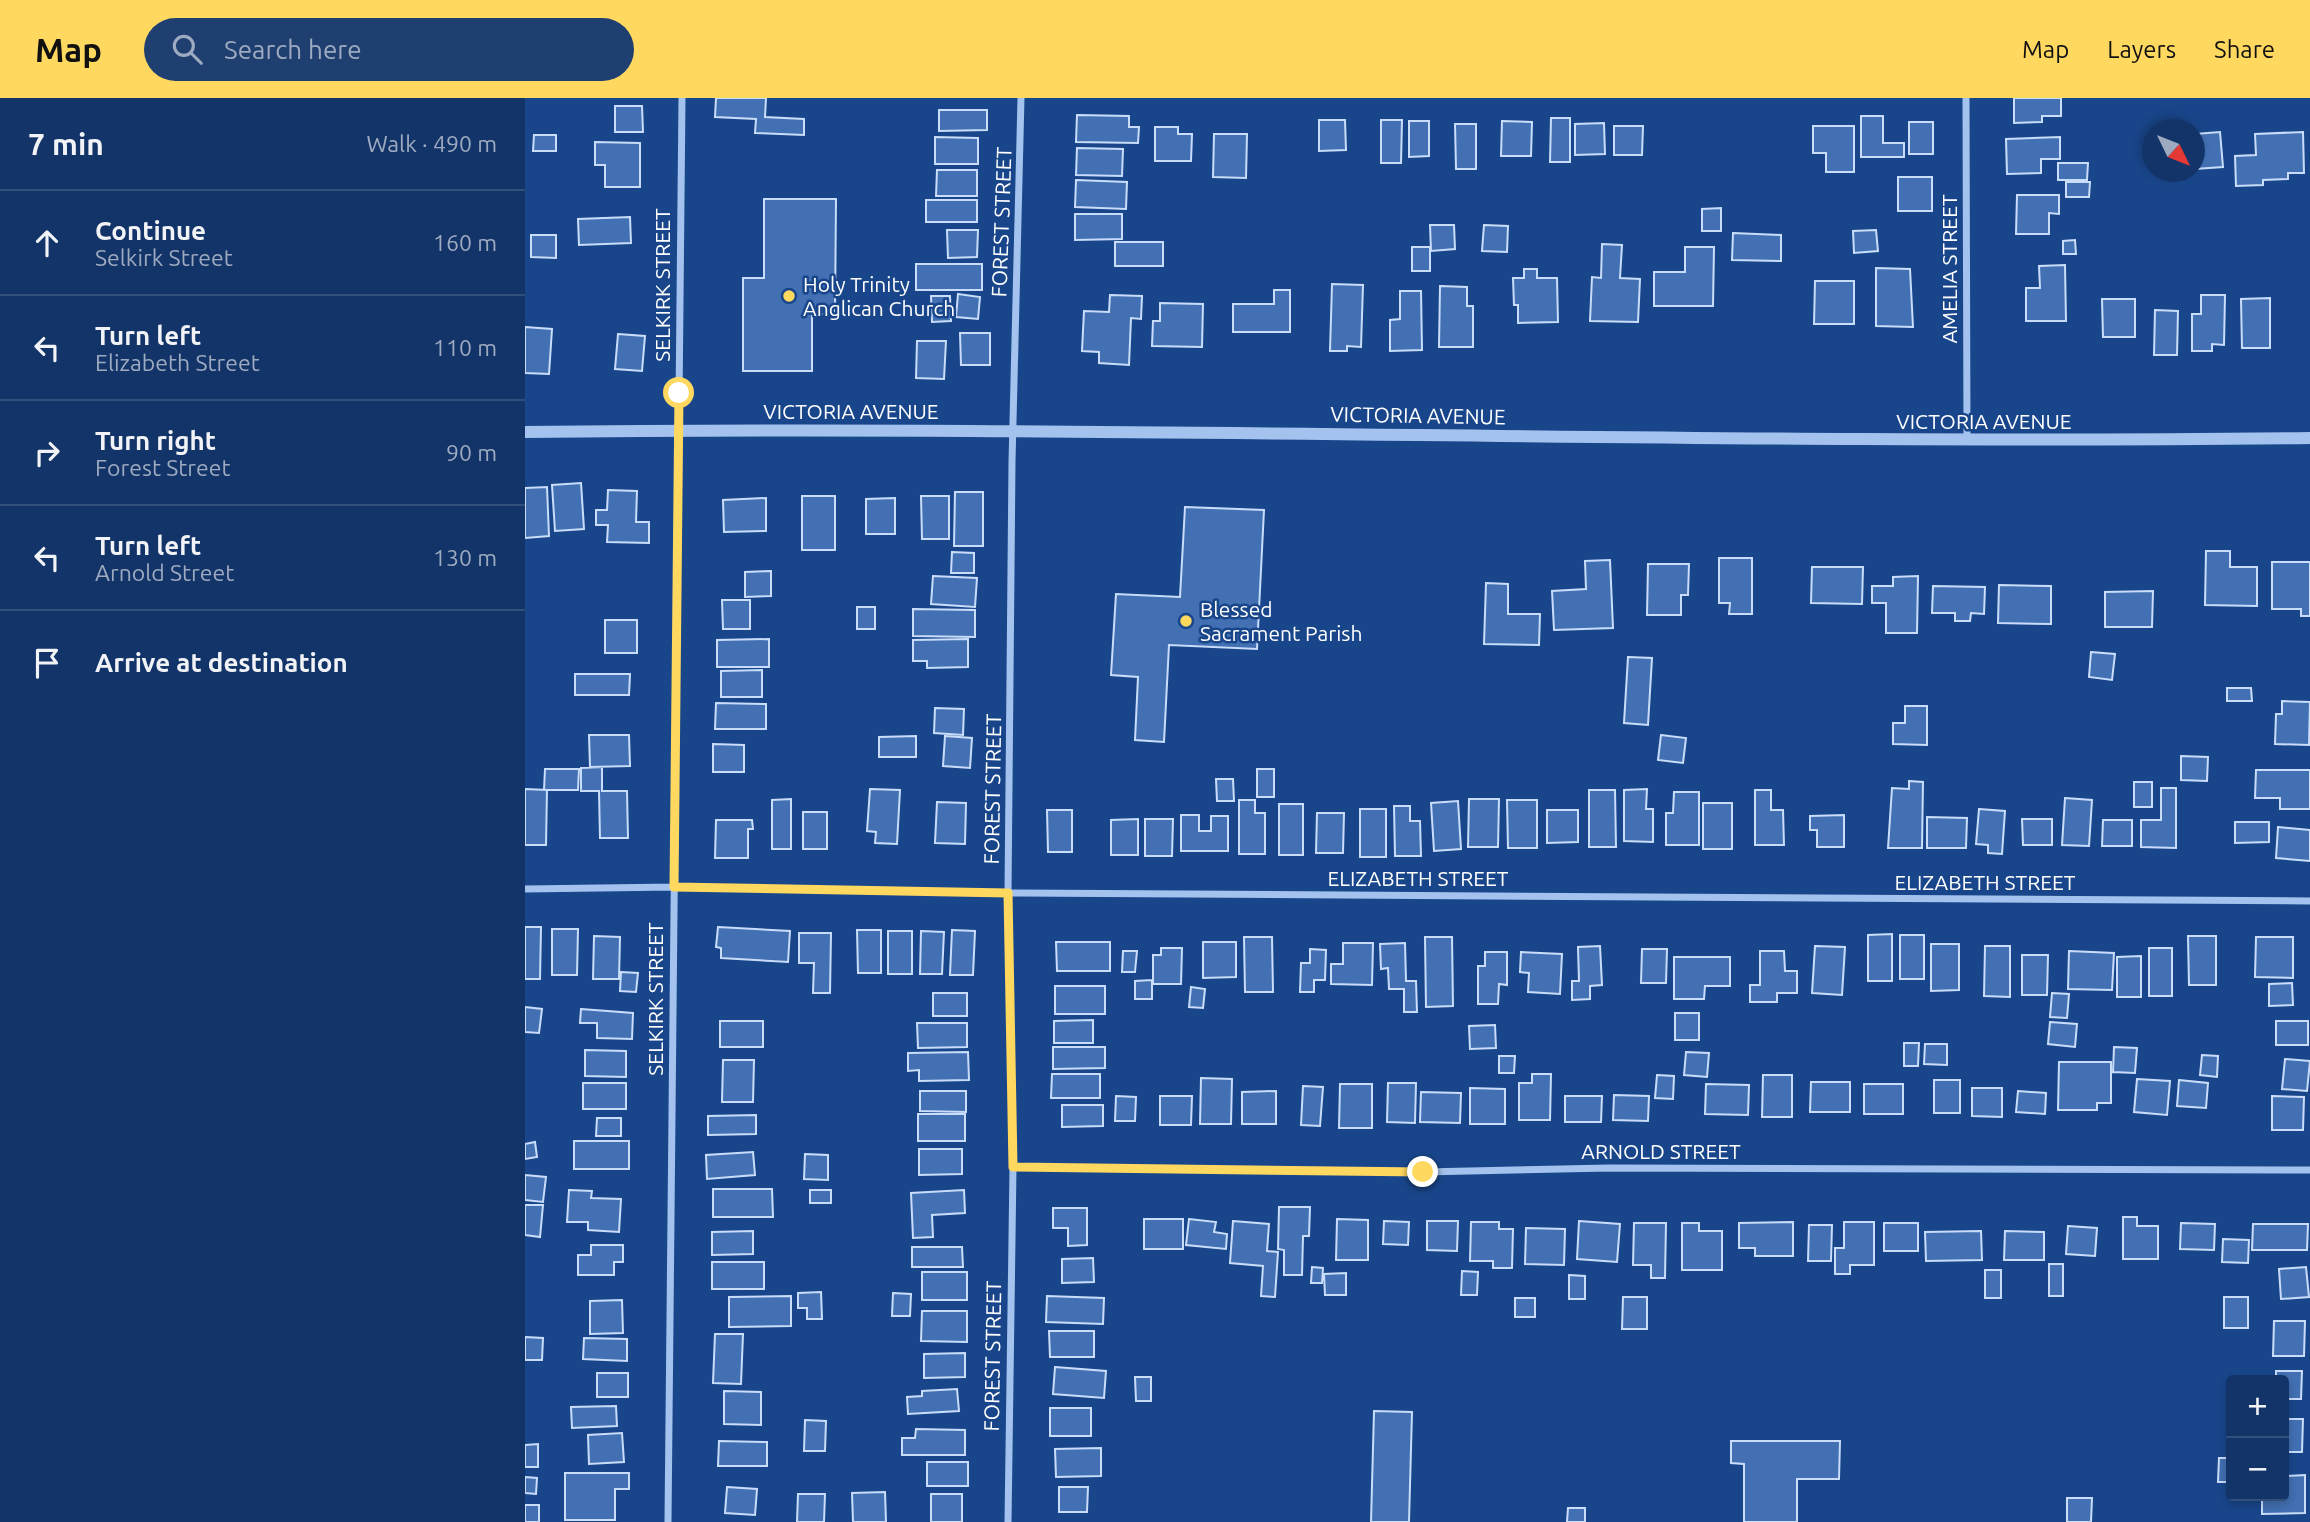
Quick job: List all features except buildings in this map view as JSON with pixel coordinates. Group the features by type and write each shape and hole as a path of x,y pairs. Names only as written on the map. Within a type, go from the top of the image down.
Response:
{"street":[{"name":"SELKIRK STREET","path":"669,1522 682,98"},
{"name":"FOREST STREET","path":"1008,1522 1013,1167 1008,893 1012,430 1021,98"},
{"name":"AMELIA STREET","path":"1966,98 1967,441"},
{"name":"VICTORIA AVENUE","path":"525,432 1012,430 1967,441 2310,438"},
{"name":"ELIZABETH STREET","path":"525,889 674,887 1008,893 2310,901"},
{"name":"ARNOLD STREET","path":"1013,1167 1409,1172 1609,1168 2310,1170"}],"place":[{"name":"Holy Trinity Anglican Church","path":"789,296"},
{"name":"Blessed Sacrament Parish","path":"1186,621"}],"route":[{"path":"679,393 674,887 1008,893 1013,1167 1423,1172"}]}
